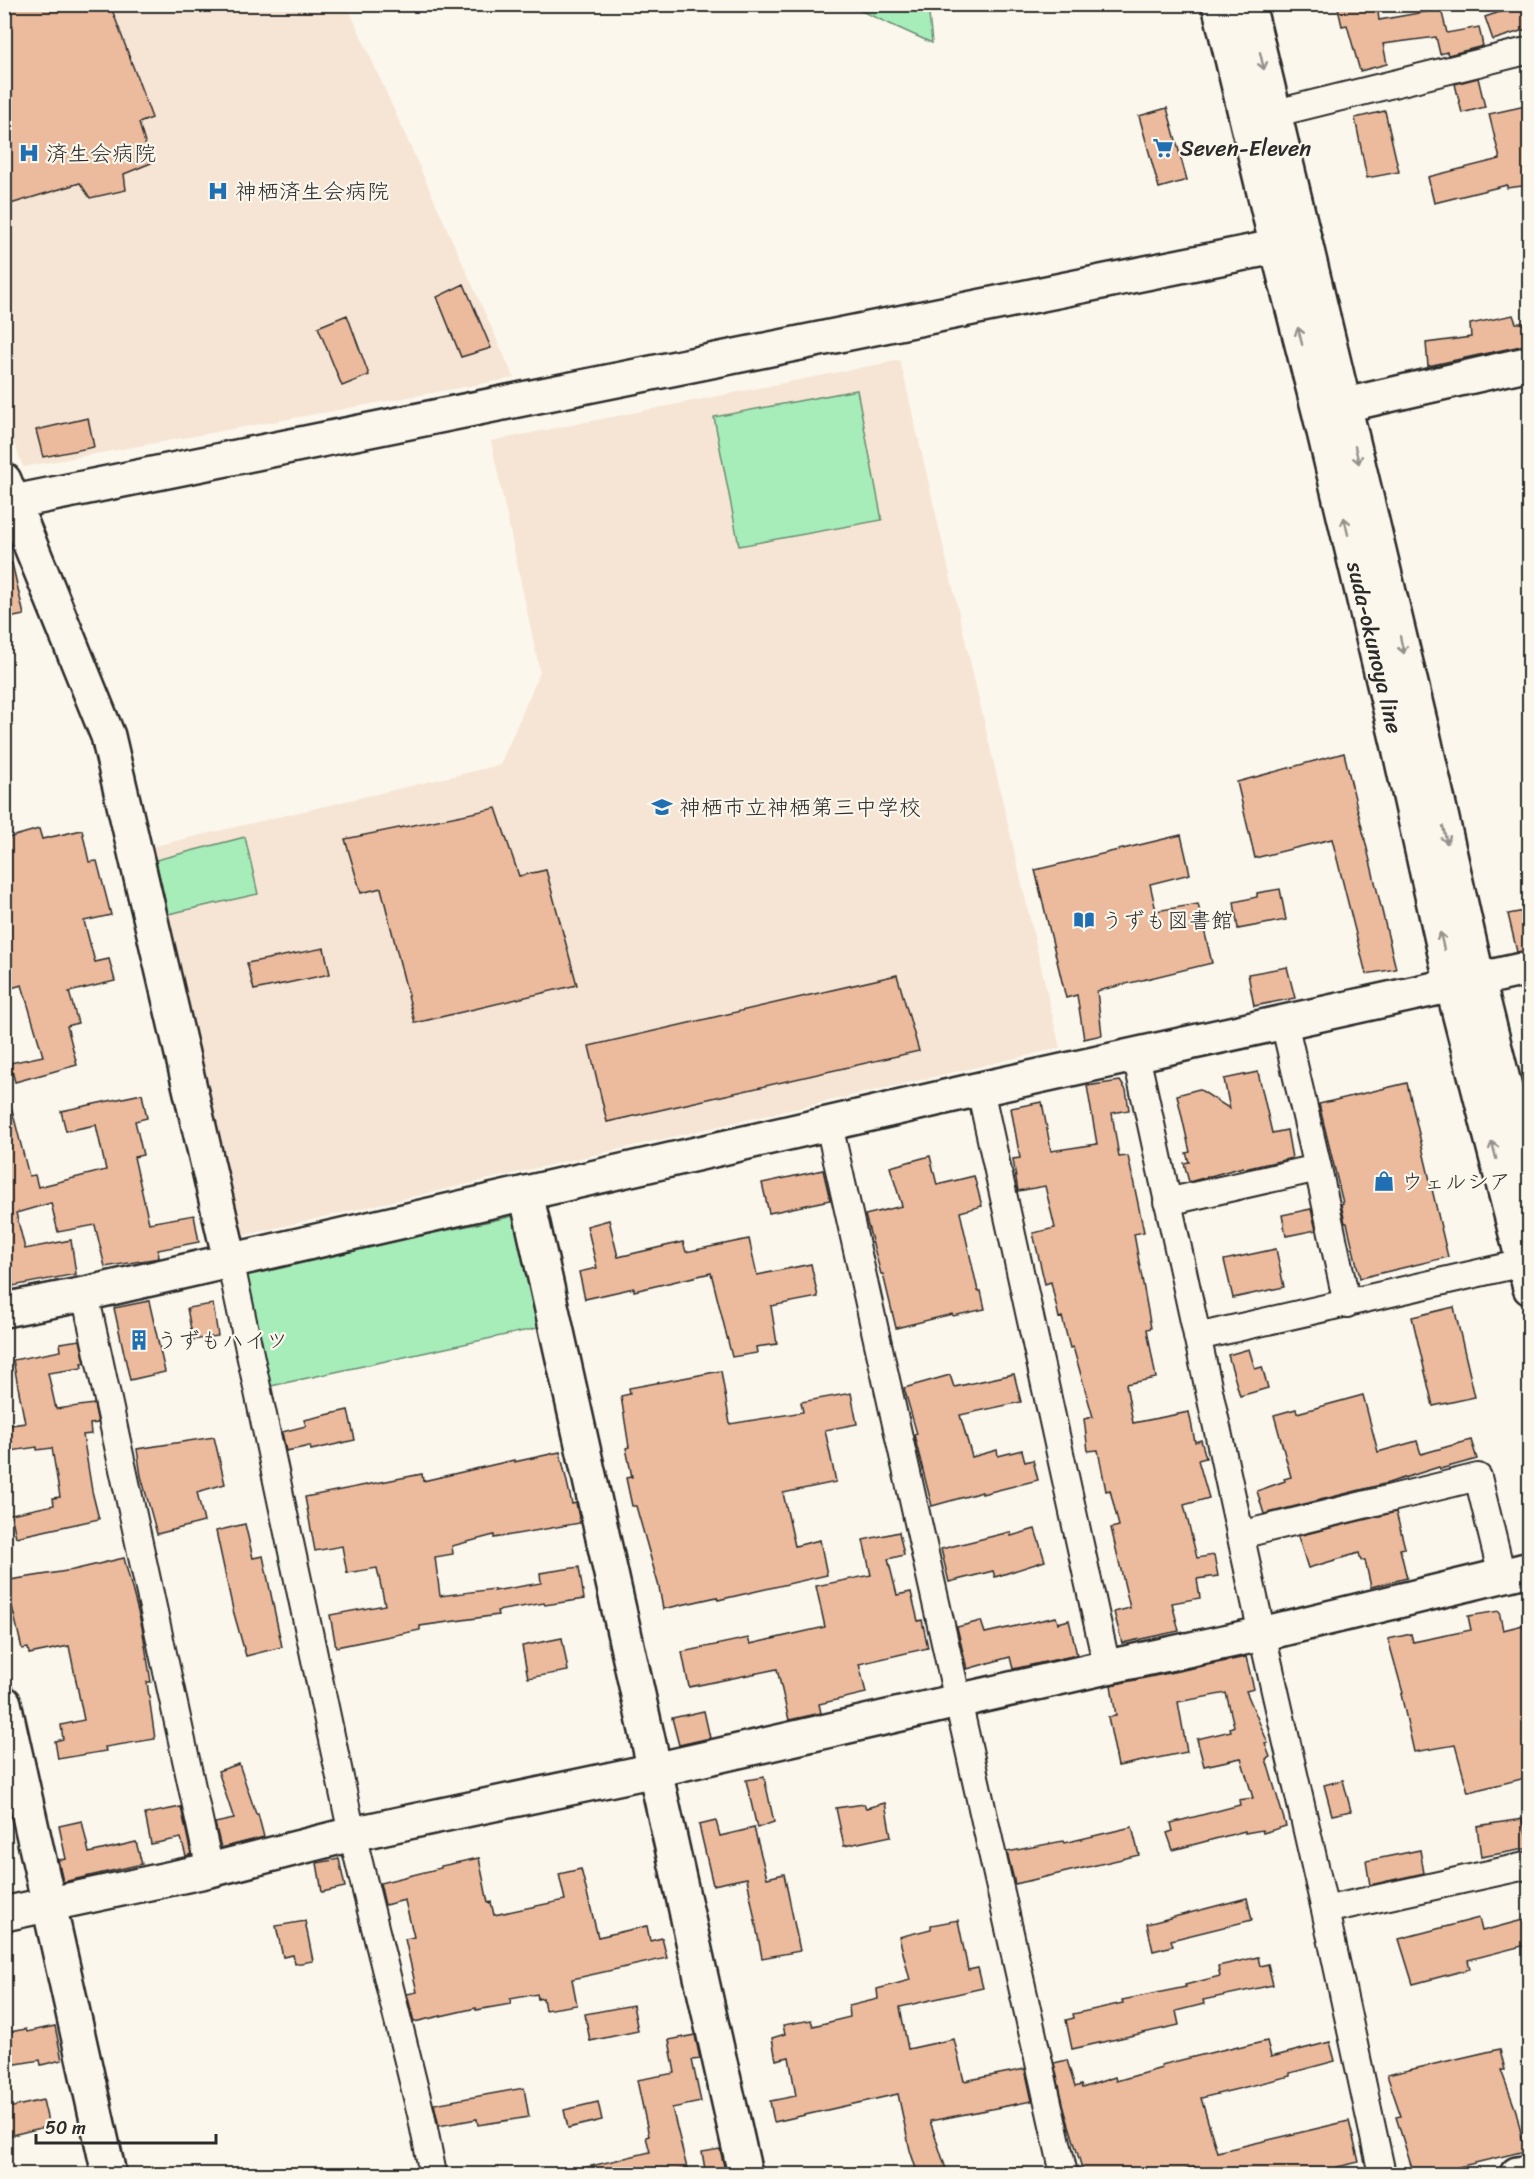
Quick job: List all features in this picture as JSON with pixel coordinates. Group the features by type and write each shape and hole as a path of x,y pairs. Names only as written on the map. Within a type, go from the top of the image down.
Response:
{"street":[{"name":"suda-okunoya line","path":"1220,4 1260,116 1332,408 1400,755 1465,983 1530,1188"},
{"name":"suda-okunoya line","path":"1248,4 1260,116"},
{"path":"1260,116 1530,50"},
{"path":"433,2175 421,2114 352,1834 230,1260 108,736 7,495 1291,244"},
{"path":"1332,408 1530,363"},
{"path":"4,1310 85,1294 980,1089 1530,968"},
{"name":"suda-okunoya line","path":"1465,983 1526,1276"},
{"path":"1284,1022 1347,1304"},
{"path":"1136,1055 1382,2175"},
{"path":"980,1089 1107,1667"},
{"path":"829,1125 960,1702 1064,2175"},
{"path":"1167,1202 1318,1168"},
{"path":"526,1193 745,2175"},
{"path":"1197,1337 1347,1304 1526,1276"},
{"path":"85,1294 210,1870"},
{"path":"4,1914 210,1870 352,1834 654,1770 1262,1634 1516,1573 1478,1477 1240,1535"},
{"path":"4,1703 109,2175"},
{"path":"1325,1910 1530,1864"},
{"path":"1518,2175 1530,2172"}],"shaded area":[{"name":"神栖済生会病院","path":"5,5 347,5 514,378 23,467 5,418"},
{"name":"神栖市立神栖第三中学校","path":"900,360 1060,1048 241,1236 142,849 500,765 540,672 491,441"}],"green space":[{"path":"848,5 928,5 932,43"},
{"path":"857,390 882,520 739,546 714,417"},
{"path":"245,837 258,894 168,914 156,860"},
{"path":"514,1216 538,1328 266,1387 242,1274"}],"building":[{"path":"4,4 110,4 152,118 139,123 151,163 124,174 126,190 90,198 80,183 4,206"},
{"path":"1337,4 1377,4 1379,20 1441,9 1447,33 1479,27 1483,46 1448,55 1447,52 1440,54 1436,37 1383,44 1387,64 1360,71 1347,25 1342,26"},
{"path":"1523,4 1530,4 1530,28 1493,40 1485,17"},
{"path":"1478,78 1485,107 1462,113 1455,84"},
{"path":"1530,105 1530,185 1507,188 1507,185 1434,203 1428,177 1500,159 1489,114"},
{"name":"Seven-Eleven","path":"1167,108 1187,180 1159,188 1139,116"},
{"path":"1385,111 1399,172 1367,178 1355,118"},
{"path":"464,284 491,348 461,357 437,297"},
{"path":"347,315 369,375 342,386 318,327"},
{"path":"1513,315 1516,323 1524,323 1530,344 1428,366 1426,343 1471,337 1470,324"},
{"path":"88,418 94,447 43,457 36,430"},
{"path":"12,563 24,615 4,619 4,564"},
{"path":"1344,753 1396,969 1366,974 1332,839 1255,858 1237,782"},
{"path":"496,808 519,876 546,870 577,985 415,1023 381,888 361,893 345,839"},
{"path":"39,829 42,839 82,830 89,862 97,861 111,915 84,921 95,962 109,959 115,981 69,992 78,1023 67,1026 77,1065 15,1082 10,1063 43,1056 22,985 4,990 4,839"},
{"path":"1181,835 1190,874 1150,884 1156,911 1198,904 1212,963 1097,991 1102,1035 1084,1039 1077,995 1066,998 1035,870"},
{"path":"1280,889 1286,920 1238,929 1234,902 1257,897 1257,893"},
{"path":"1530,910 1530,950 1517,952 1508,914"},
{"path":"324,948 330,974 254,990 247,963"},
{"path":"1287,967 1295,998 1254,1006 1248,974"},
{"path":"897,975 919,1051 607,1122 589,1046"},
{"path":"1258,1072 1272,1133 1287,1130 1292,1158 1244,1169 1243,1167 1189,1182 1184,1163 1189,1162 1186,1153 1190,1152 1177,1095 1199,1089 1230,1109 1224,1079"},
{"path":"1120,1081 1126,1090 1129,1110 1112,1113 1119,1157 1128,1156 1144,1232 1134,1234 1151,1328 1147,1329 1156,1378 1126,1384 1133,1423 1189,1412 1195,1442 1201,1440 1206,1458 1198,1460 1209,1498 1184,1505 1197,1558 1214,1555 1218,1576 1197,1579 1200,1598 1172,1603 1179,1631 1122,1643 1114,1612 1130,1608 1111,1528 1119,1526 1110,1490 1106,1491 1098,1450 1088,1451 1084,1419 1093,1417 1073,1347 1070,1348 1062,1317 1059,1318 1051,1282 1045,1284 1033,1233 1055,1228 1045,1186 1018,1191 1013,1159 1020,1158 1011,1108 1042,1102 1051,1151 1097,1144 1087,1086"},
{"name":"ウェルシア","path":"1407,1083 1448,1257 1360,1278 1347,1223 1345,1223 1341,1204 1343,1203 1319,1104"},
{"path":"142,1094 147,1118 135,1121 143,1155 134,1157 149,1223 194,1215 199,1242 158,1250 159,1258 105,1267 95,1225 58,1232 51,1203 16,1213 25,1249 71,1240 76,1274 13,1286 4,1244 4,1107 11,1106 29,1176 35,1175 38,1187 106,1170 96,1125 66,1131 61,1111"},
{"path":"930,1156 937,1185 974,1176 982,1206 960,1212 978,1291 981,1291 985,1309 953,1316 952,1314 896,1328 865,1215 902,1206 890,1167"},
{"path":"823,1170 830,1200 769,1213 762,1183"},
{"path":"1311,1209 1316,1230 1286,1236 1282,1215"},
{"path":"609,1220 618,1257 683,1242 686,1252 749,1239 757,1275 811,1264 818,1297 771,1306 777,1344 756,1347 757,1353 732,1357 711,1273 634,1291 634,1288 585,1299 579,1272 597,1268 587,1226"},
{"path":"1276,1249 1284,1287 1233,1298 1224,1260"},
{"name":"うずもハイツ","path":"149,1301 165,1372 130,1380 114,1308"},
{"path":"213,1304 218,1336 193,1340 187,1308"},
{"path":"1454,1307 1475,1397 1433,1406 1412,1317"},
{"path":"80,1340 85,1363 81,1363 82,1368 48,1373 56,1409 94,1404 98,1423 90,1424 91,1434 83,1435 99,1519 16,1537 11,1514 54,1505 53,1498 60,1497 52,1448 37,1450 37,1447 4,1452 4,1426 25,1423 13,1360 61,1351 60,1343"},
{"path":"1249,1349 1255,1369 1262,1367 1268,1388 1240,1396 1228,1355"},
{"path":"721,1371 730,1424 803,1412 801,1402 851,1393 857,1424 825,1430 836,1482 783,1493 795,1546 820,1540 827,1575 718,1600 717,1597 663,1609 659,1587 636,1506 632,1506 626,1478 632,1477 626,1448 629,1447 621,1396 630,1394 629,1388"},
{"path":"1014,1374 1021,1402 960,1415 972,1457 997,1450 998,1456 1022,1450 1025,1462 1033,1460 1038,1480 932,1506 914,1435 917,1434 904,1388 950,1375 954,1387"},
{"path":"1363,1395 1378,1452 1417,1441 1421,1454 1471,1440 1477,1459 1264,1514 1257,1491 1291,1477 1274,1415 1296,1409 1297,1413"},
{"path":"348,1410 355,1440 311,1450 310,1446 286,1451 282,1432 306,1426 304,1420"},
{"path":"214,1437 225,1484 197,1492 204,1522 157,1534 141,1476 137,1449"},
{"path":"560,1452 572,1504 576,1503 580,1523 494,1538 494,1535 452,1546 453,1554 435,1557 440,1596 494,1589 494,1591 541,1583 540,1573 579,1567 584,1599 497,1611 498,1615 420,1626 420,1630 336,1647 330,1615 385,1605 377,1568 347,1573 342,1546 315,1551 305,1497 422,1474 423,1481"},
{"path":"1396,1512 1405,1548 1400,1549 1407,1578 1371,1587 1365,1560 1361,1560 1359,1553 1308,1568 1298,1536"},
{"path":"245,1524 253,1558 263,1556 282,1647 246,1656 233,1610 216,1531"},
{"path":"1035,1529 1045,1561 995,1577 993,1571 949,1582 941,1549 1010,1532 1011,1536"},
{"path":"899,1532 904,1555 888,1559 897,1595 911,1592 918,1621 922,1620 928,1648 859,1664 866,1693 819,1704 821,1713 789,1720 777,1669 689,1687 682,1652 748,1638 750,1644 825,1627 816,1586 871,1575 863,1540"},
{"path":"124,1558 142,1627 151,1682 147,1682 155,1739 105,1747 106,1751 58,1759 55,1741 63,1739 61,1725 84,1720 69,1646 29,1654 28,1648 22,1649 12,1606 4,1607 4,1581 73,1570"},
{"path":"1499,1611 1503,1630 1523,1625 1530,1662 1530,1777 1468,1792 1455,1745 1414,1752 1401,1694 1403,1693 1388,1639 1411,1634 1413,1642 1471,1630 1468,1616"},
{"path":"1056,1617 1058,1623 1069,1620 1077,1655 1013,1669 1010,1657 967,1669 957,1627 981,1621 985,1633"},
{"path":"562,1638 568,1671 528,1678 522,1646"},
{"path":"1246,1657 1254,1689 1246,1691 1268,1743 1265,1744 1270,1757 1266,1759 1286,1826 1263,1833 1262,1830 1245,1833 1245,1831 1173,1850 1167,1833 1173,1831 1171,1823 1240,1805 1239,1800 1253,1798 1241,1758 1204,1766 1197,1739 1231,1731 1230,1728 1234,1726 1226,1693 1178,1702 1187,1752 1118,1766 1108,1717 1116,1716 1111,1685"},
{"path":"704,1711 710,1738 679,1745 672,1718"},
{"path":"239,1764 264,1837 221,1848 215,1823 234,1819 218,1771"},
{"path":"764,1777 774,1822 757,1828 746,1780"},
{"path":"1343,1780 1351,1811 1332,1815 1324,1785"},
{"path":"885,1803 891,1836 844,1846 836,1808 864,1804 866,1808"},
{"path":"181,1807 191,1854 186,1856 181,1838 151,1844 145,1814"},
{"path":"1522,1819 1530,1848 1481,1857 1477,1826"},
{"path":"82,1821 89,1853 136,1842 142,1864 63,1882 58,1860 66,1859 59,1826"},
{"path":"716,1821 720,1836 754,1828 767,1878 784,1874 800,1951 762,1958 747,1878 713,1885 699,1825"},
{"path":"1132,1827 1139,1855 1015,1884 1007,1852 1063,1841 1064,1843"},
{"path":"1420,1850 1424,1873 1370,1885 1366,1861"},
{"path":"479,1858 488,1903 491,1902 494,1915 565,1900 559,1874 581,1869 598,1937 647,1926 650,1941 662,1938 667,1958 572,1979 577,2005 545,2010 543,1998 538,1999 537,1994 510,1999 511,2004 476,2010 476,2008 414,2022 407,1994 417,1992 405,1939 414,1937 405,1900 385,1905 380,1883"},
{"path":"339,1859 345,1887 322,1892 317,1863"},
{"path":"1247,1898 1252,1920 1171,1940 1173,1946 1153,1951 1147,1924"},
{"path":"1479,1918 1482,1931 1530,1918 1530,1944 1468,1960 1470,1969 1413,1984 1399,1939"},
{"path":"958,1920 968,1970 978,1968 983,1988 900,2007 908,2049 954,2039 964,2081 1025,2069 1032,2101 930,2121 948,2175 918,2175 898,2094 774,2122 770,2101 796,2096 789,2057 776,2060 772,2038 785,2034 783,2025 811,2020 813,2026 850,2017 849,2006 878,1999 877,1989 910,1980 899,1937 931,1929 931,1925"},
{"path":"305,1921 313,1961 295,1964 293,1955 283,1957 276,1926"},
{"path":"1258,1957 1260,1966 1268,1964 1273,1985 1203,2000 1204,2004 1176,2011 1179,2025 1072,2049 1066,2020 1074,2018 1073,2014 1123,2003 1122,2000 1186,1987 1185,1985 1220,1976 1218,1966"},
{"path":"633,2005 638,2031 590,2041 585,2014"},
{"path":"55,2026 62,2060 41,2065 40,2060 4,2066 4,2033 26,2029 27,2032"},
{"path":"695,2035 700,2059 692,2060 701,2102 672,2108 687,2168 659,2175 588,2175 587,2167 650,2152 646,2137 649,2136 637,2080 675,2073 669,2040"},
{"path":"1267,2041 1271,2057 1330,2042 1335,2061 1290,2073 1290,2076 1201,2098 1217,2152 1349,2121 1359,2162 1337,2167 1339,2174 1194,2175 1193,2168 1164,2175 1084,2175 1065,2112 1054,2063 1067,2060 1075,2087 1081,2085 1082,2088 1115,2077 1116,2081 1162,2068 1161,2065"},
{"path":"1500,2049 1505,2070 1501,2070 1516,2111 1525,2151 1425,2175 1414,2175 1396,2117 1401,2116 1387,2075"},
{"path":"524,2088 529,2117 478,2125 477,2119 439,2126 434,2104"},
{"path":"43,2100 49,2126 4,2137 4,2109"},
{"path":"598,2102 602,2120 568,2128 564,2110"},
{"path":"720,2149 726,2175 706,2175 702,2152"}],"place":[{"name":"Seven-Eleven","path":"1163,148"},
{"name":"済生会病院","path":"29,153"},
{"name":"神栖済生会病院","path":"218,191"},
{"name":"神栖市立神栖第三中学校","path":"662,807"},
{"name":"うずも図書館","path":"1084,920"},
{"name":"ウェルシア","path":"1384,1181"},
{"name":"うずもハイツ","path":"139,1340"}]}
